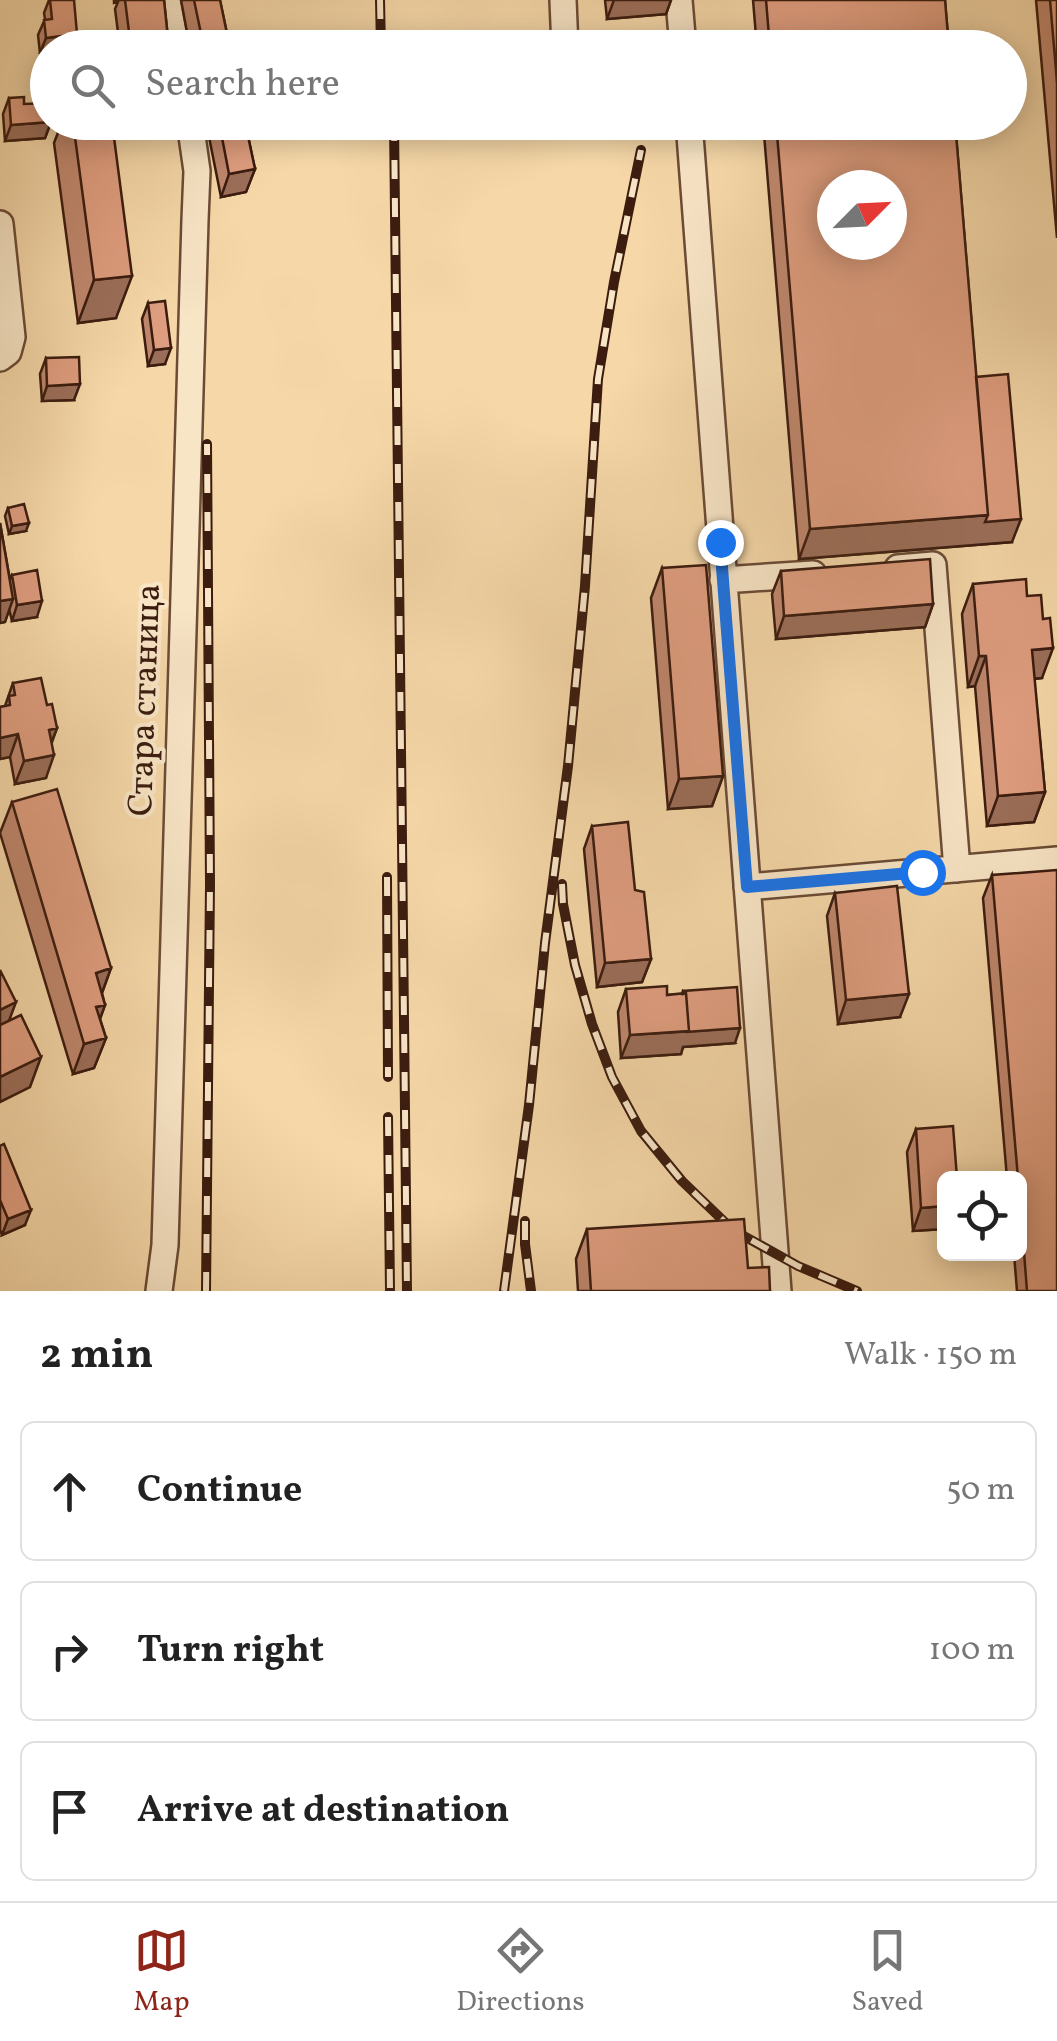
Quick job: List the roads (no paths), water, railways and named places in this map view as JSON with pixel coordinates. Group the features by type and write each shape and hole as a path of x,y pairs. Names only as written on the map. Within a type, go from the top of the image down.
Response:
{"street":[{"path":"167,0 173,30"},
{"path":"562,0 564,30"},
{"path":"679,0 682,30"},
{"name":"Стара станица","path":"160,1286 165,1245 197,171 193,140"},
{"path":"689,140 778,1291"},
{"path":"0,224 12,337 8,352 0,358"},
{"path":"876,569 933,565 957,869"},
{"path":"724,580 838,572"},
{"path":"747,887 1057,860"}],"railway":[{"path":"380,0 381,30"},
{"path":"394,140 407,1291"},
{"path":"504,1291 568,766 585,586 598,379 641,150"},
{"path":"206,1291 210,884 207,444"},
{"path":"387,877 388,1077"},
{"path":"562,884 575,965 592,1024 612,1077 641,1131 682,1181 733,1230 798,1266 857,1291"},
{"path":"388,1117 390,1291"},
{"path":"525,1221 531,1291"}]}
